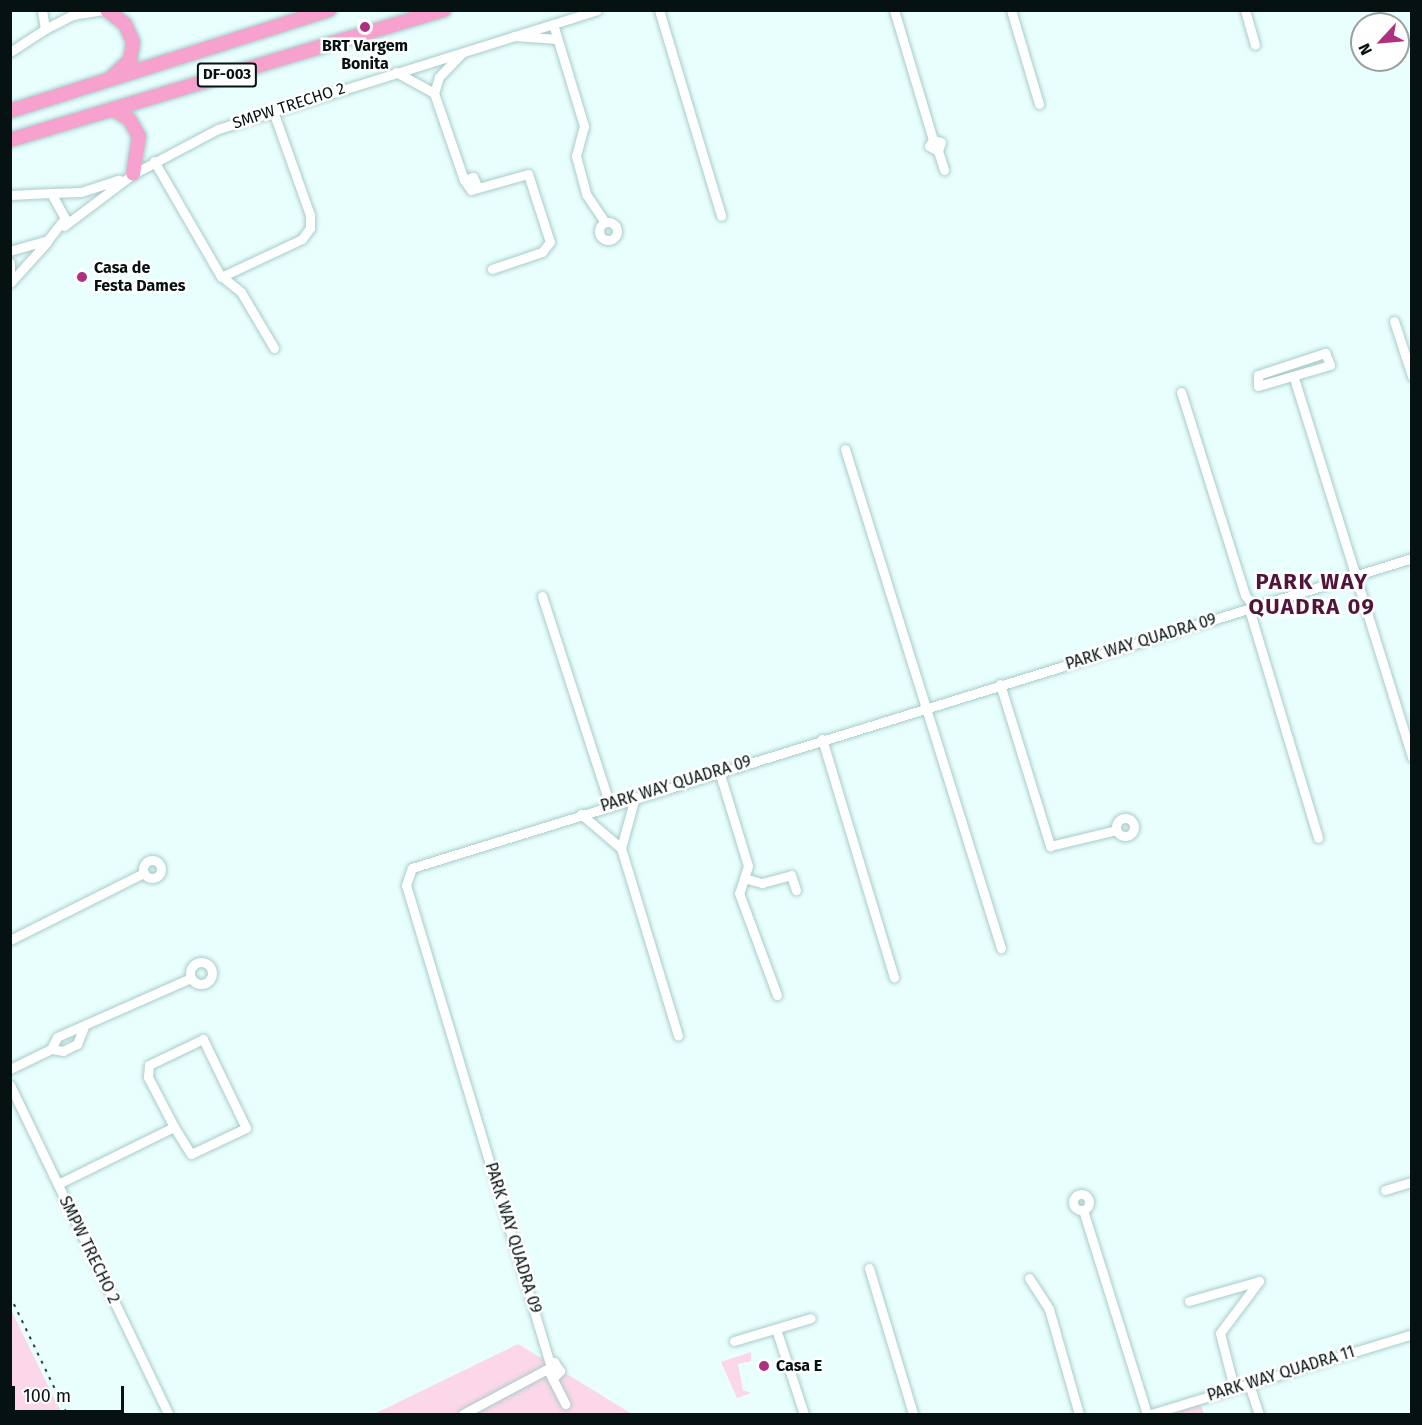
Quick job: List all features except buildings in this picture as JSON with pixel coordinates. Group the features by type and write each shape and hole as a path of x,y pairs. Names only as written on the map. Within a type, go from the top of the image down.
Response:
{"highway":[{"path":"106,10 125,24 133,42 130,60 106,82"},
{"name":"DF-003","path":"10,111 329,10"},
{"name":"DF-003","path":"10,140 444,10"},
{"path":"113,109 139,136 130,175"}],"street":[{"path":"42,10 45,28"},
{"path":"10,52 45,28 72,15 106,10"},
{"name":"SMPW TRECHO 2","path":"130,175 218,129 597,10"},
{"path":"659,10 721,216"},
{"path":"894,10 933,140 930,149 938,151 944,170"},
{"path":"1011,10 1039,104"},
{"path":"1245,10 1255,45"},
{"path":"553,24 584,126 576,156 586,194 605,222"},
{"path":"514,36 557,39"},
{"path":"462,52 439,77 434,93 464,180 473,177 477,186 528,174 550,242 542,252 492,269"},
{"path":"396,72 434,93"},
{"path":"222,278 302,239 310,228 310,214 273,111"},
{"path":"154,161 222,278 241,292 274,348"},
{"path":"10,195 81,192 130,175"},
{"path":"10,283 48,240 130,175"},
{"path":"51,193 63,208 64,226"},
{"path":"10,250 48,240"},
{"path":"10,263 10,276"},
{"path":"1394,321 1412,376"},
{"path":"1329,355 1330,365 1294,378 1261,388 1256,378 1329,355"},
{"path":"1294,378 1358,575 1412,757"},
{"path":"1181,392 1318,838"},
{"path":"845,449 928,706 1002,948"},
{"name":"PARK WAY QUADRA 09","path":"553,1371 405,882 415,865 1412,558"},
{"path":"542,596 610,804"},
{"path":"1000,684 1050,846 1116,830"},
{"path":"822,739 894,977"},
{"path":"719,771 746,858 741,898 777,995"},
{"path":"635,797 623,828 621,848 678,1036"},
{"path":"581,814 621,848"},
{"path":"606,833 623,828"},
{"path":"10,940 144,873"},
{"path":"744,878 757,884 791,875 796,890"},
{"path":"10,1069 51,1049 57,1037 191,978"},
{"path":"51,1049 63,1052 76,1044 84,1027"},
{"path":"203,1039 247,1125 191,1154 174,1127 147,1070 154,1060 203,1039"},
{"name":"SMPW TRECHO 2","path":"10,1085 168,1414"},
{"path":"58,1184 174,1127"},
{"path":"1385,1190 1412,1182"},
{"path":"1083,1210 1149,1414"},
{"path":"869,1268 913,1414"},
{"path":"1029,1278 1049,1310 1079,1414"},
{"path":"1189,1301 1259,1281 1220,1333 1234,1388"},
{"path":"734,1341 811,1318"},
{"path":"776,1329 804,1414"},
{"name":"PARK WAY QUADRA 11","path":"1149,1414 1412,1334"},
{"path":"463,1414 553,1371 568,1414"},
{"path":"1249,1384 1259,1414"}],"shaded area":[{"path":"11,1310 62,1414 11,1414"},
{"path":"518,1344 632,1414 374,1414"},
{"path":"751,1352 751,1361 738,1364 743,1390 751,1393 737,1398 721,1362"},
{"path":"1198,1396 1204,1414 1140,1414"}],"railway":[{"path":"10,1296 67,1414"}],"place":[{"name":"BRT Vargem Bonita","path":"365,27"},
{"name":"Casa de Festa Dames","path":"82,277"},
{"name":"Casa E","path":"764,1366"}],"district":[{"name":"PARK WAY QUADRA 09","path":"1312,594"}]}
